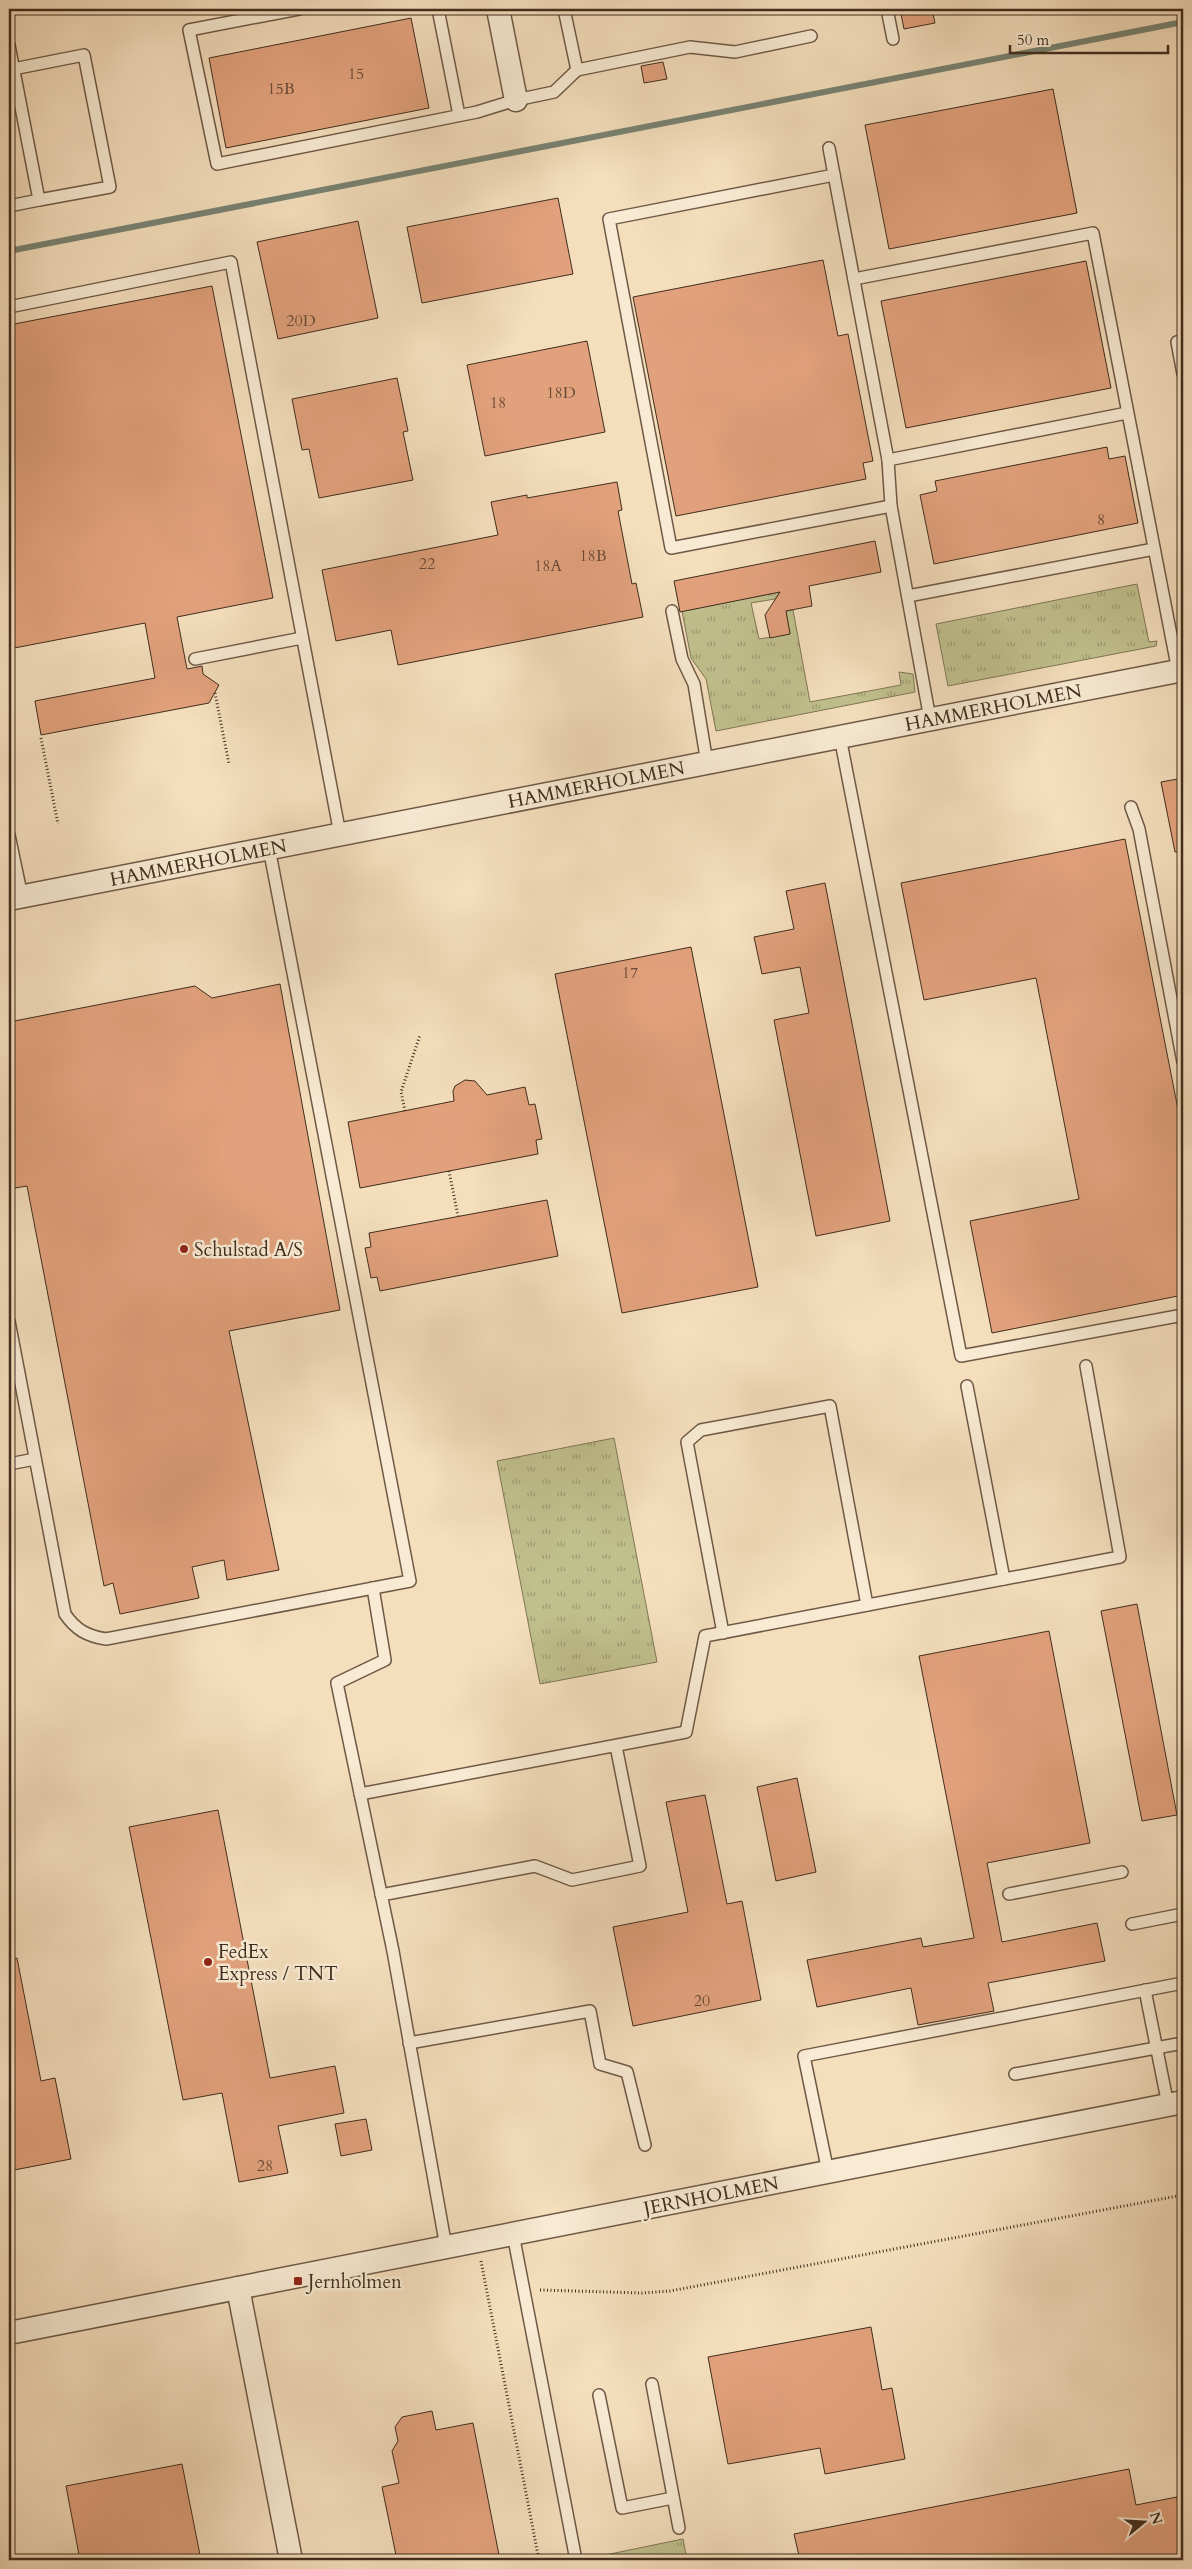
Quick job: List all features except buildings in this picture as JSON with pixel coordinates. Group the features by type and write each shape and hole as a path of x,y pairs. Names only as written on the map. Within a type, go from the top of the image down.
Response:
{"street":[{"path":"498,9 516,100"},
{"name":"HAMMERHOLMEN","path":"15,898 1180,670"},
{"name":"JERNHOLMEN","path":"9,2333 1176,2103"},
{"path":"238,2288 291,2560"}],"lane":[{"path":"299,9 189,30 217,164 459,115 554,92 577,70 690,47 735,52 811,36"},
{"path":"438,9 459,115"},
{"path":"564,9 577,70"},
{"path":"887,9 893,40"},
{"path":"9,45 38,200"},
{"path":"9,206 110,187 84,55 14,69"},
{"path":"829,148 888,460 891,506 930,719"},
{"path":"834,175 609,219 671,548 891,506"},
{"path":"854,279 1092,233 1154,549 1180,670"},
{"path":"9,307 230,262 340,834"},
{"path":"1177,342 1183,374"},
{"path":"888,460 1127,413"},
{"path":"908,596 1154,549"},
{"path":"672,611 682,658 694,684 707,762"},
{"path":"195,659 302,638"},
{"path":"840,737 961,1356 1183,1315"},
{"path":"1131,807 1139,828 1183,1062"},
{"path":"9,835 15,898"},
{"path":"9,1321 65,1614 73,1626 89,1636 106,1639 410,1581 269,848"},
{"path":"360,1794 686,1732 705,1636 1120,1557 1086,1366"},
{"path":"967,1386 1004,1579"},
{"path":"723,1633 687,1442 701,1430 830,1406 867,1605"},
{"path":"9,1464 35,1459"},
{"path":"373,1588 386,1660 337,1683 381,1895 446,2247"},
{"path":"381,1895 535,1866 572,1880 640,1866 616,1746"},
{"path":"1009,1894 1122,1872"},
{"path":"1132,1924 1183,1914"},
{"path":"828,2172 804,2056 1183,1983"},
{"path":"1145,1990 1157,2048 1176,2103"},
{"path":"409,2043 590,2011 600,2064 627,2072 645,2145"},
{"path":"1015,2074 1183,2043"},
{"path":"513,2234 576,2560"},
{"path":"652,2384 679,2528"},
{"path":"599,2395 622,2508 673,2498"}],"path":[{"path":"215,693 229,764"},
{"path":"42,738 58,824"},
{"path":"405,1111 402,1092 420,1035"},
{"path":"449,1171 458,1216"},
{"path":"524,2290 642,2293 670,2291 1183,2195"},
{"path":"477,2241 539,2560"}],"green space":[{"path":"1137,584 1149,642 1157,641 1156,646 948,686 936,624"},
{"path":"780,592 775,599 751,603 759,639 790,634 786,611 793,610 810,702 901,685 899,672 913,674 915,692 716,731 706,679 691,658 682,611"},
{"path":"614,1438 657,1662 540,1684 497,1461"},
{"path":"683,2539 687,2560 598,2560 605,2555"}],"waterway":[{"path":"9,251 1183,22"}],"place":[{"name":"Schulstad A/S","path":"184,1249"},
{"name":"FedEx Express / TNT","path":"208,1962"},
{"name":"Jernholmen","path":"298,2281"}]}
